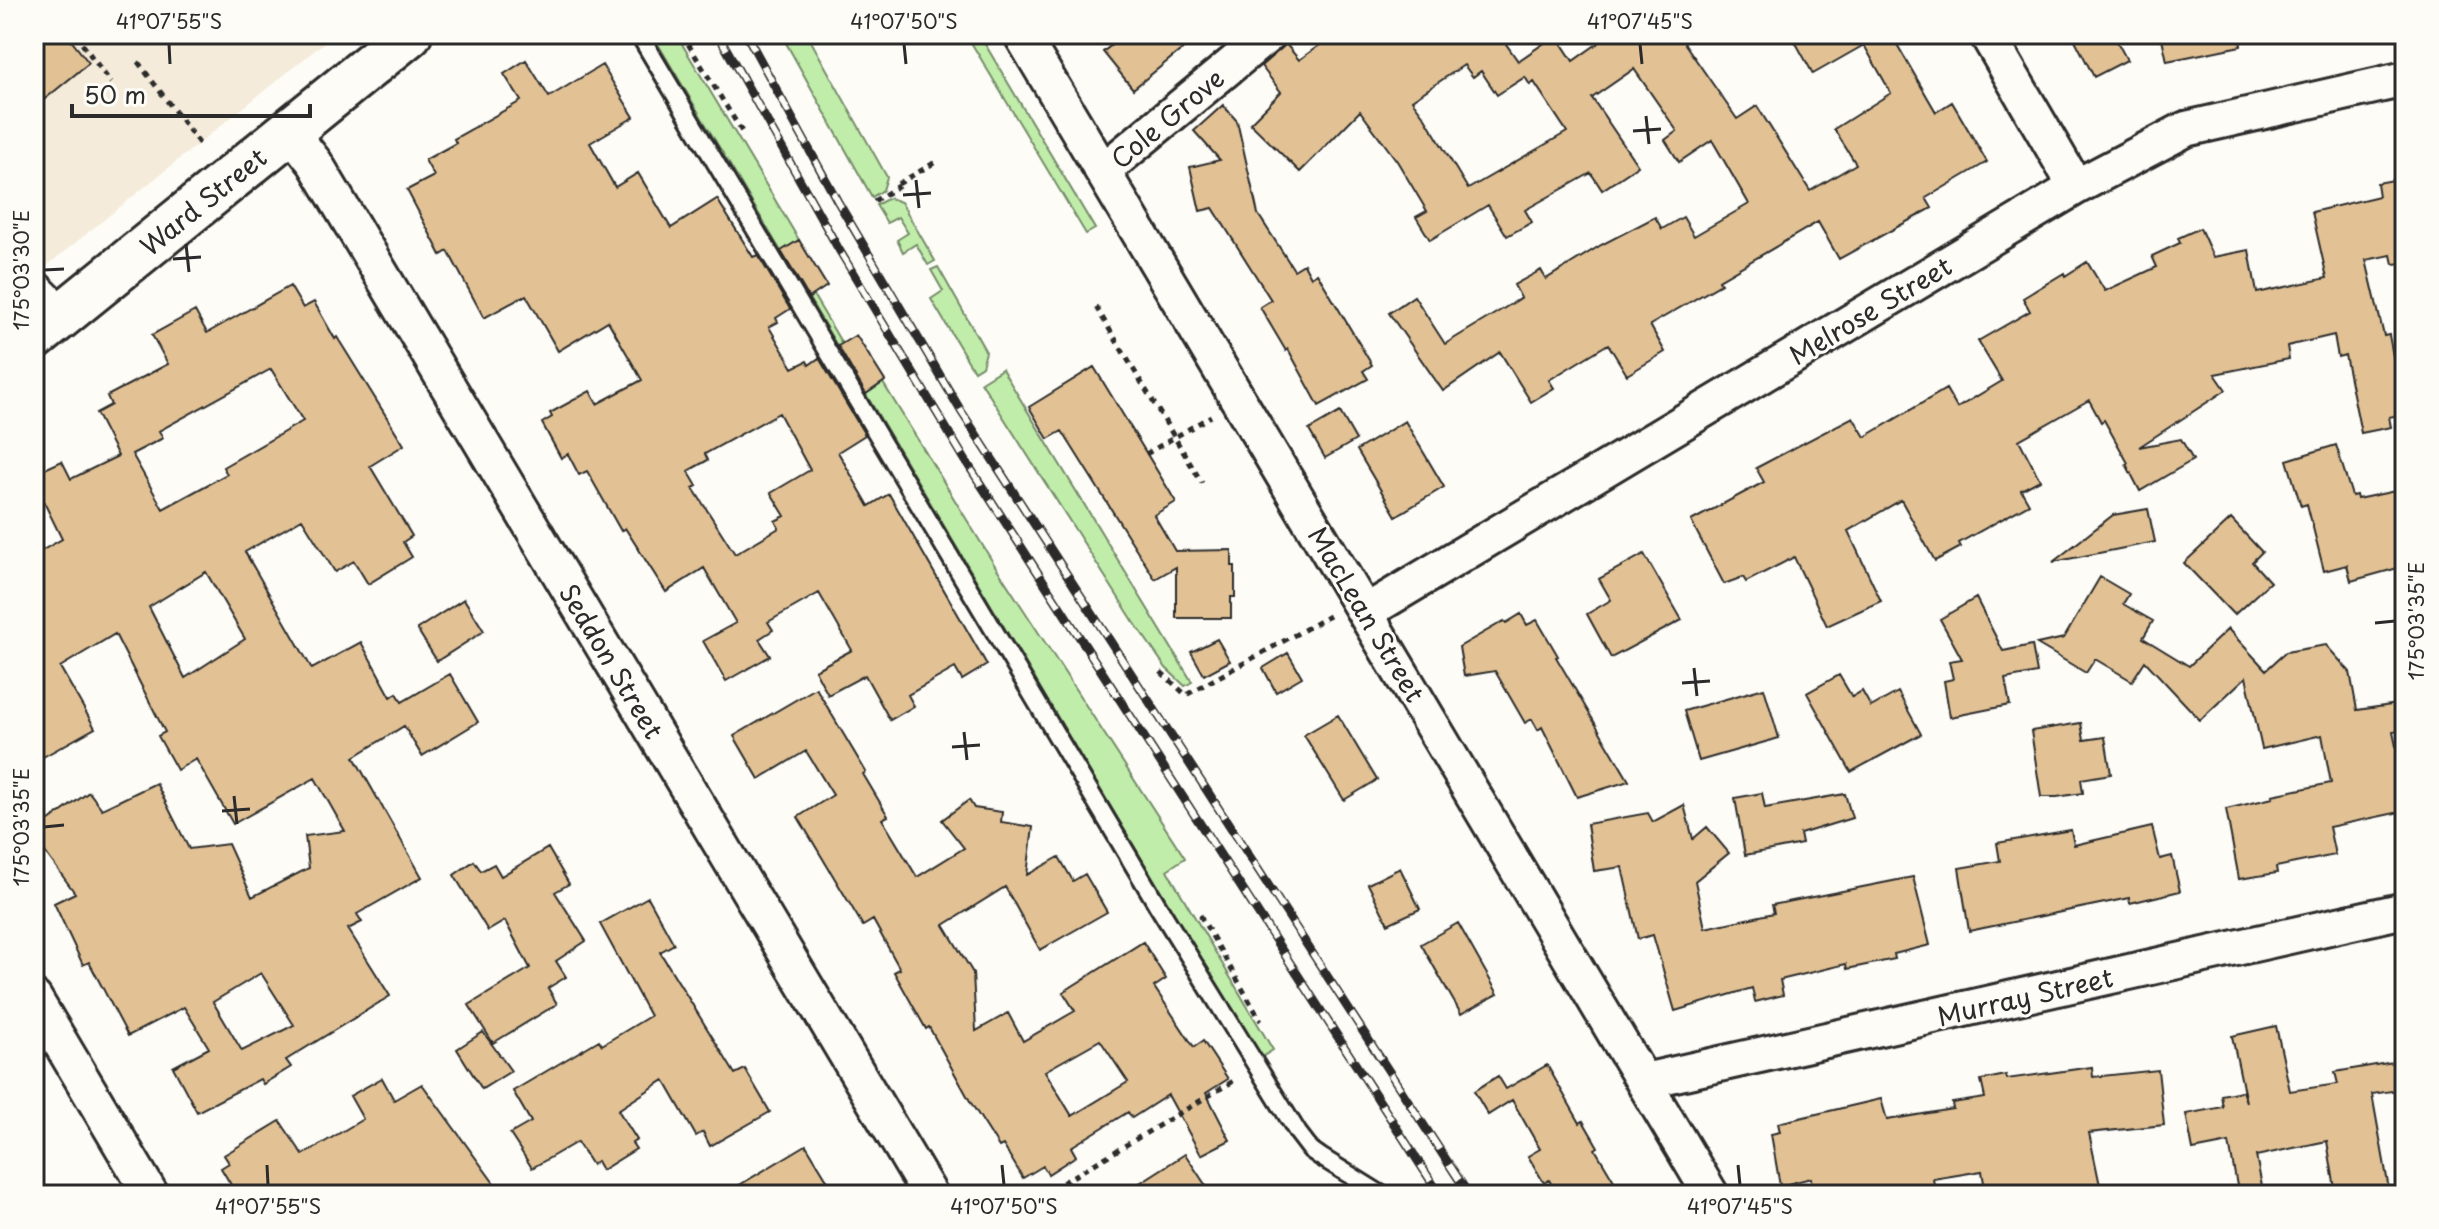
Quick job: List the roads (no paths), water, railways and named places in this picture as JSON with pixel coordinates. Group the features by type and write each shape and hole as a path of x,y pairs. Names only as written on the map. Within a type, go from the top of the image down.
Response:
{"street":[{"name":"Ward Street","path":"34,338 409,34"},
{"name":"MacLean Street","path":"1021,34 1711,1195"},
{"name":"Cole Grove","path":"1103,171 1269,34"},
{"path":"1987,34 2076,187"},
{"name":"Melrose Street","path":"1366,612 2076,187 2186,129 2405,79"},
{"name":"Seddon Street","path":"290,131 315,163 930,1195"},
{"name":"Murray Street","path":"1644,1081 2405,910"},
{"path":"34,998 151,1195"}],"lane":[{"path":"639,34 1257,1067 1311,1150 1382,1195"},
{"path":"34,275 69,310"}],"railway":[{"path":"718,34 838,248 967,463 1440,1195"},
{"path":"746,34 838,202 961,411 1469,1195"}]}
